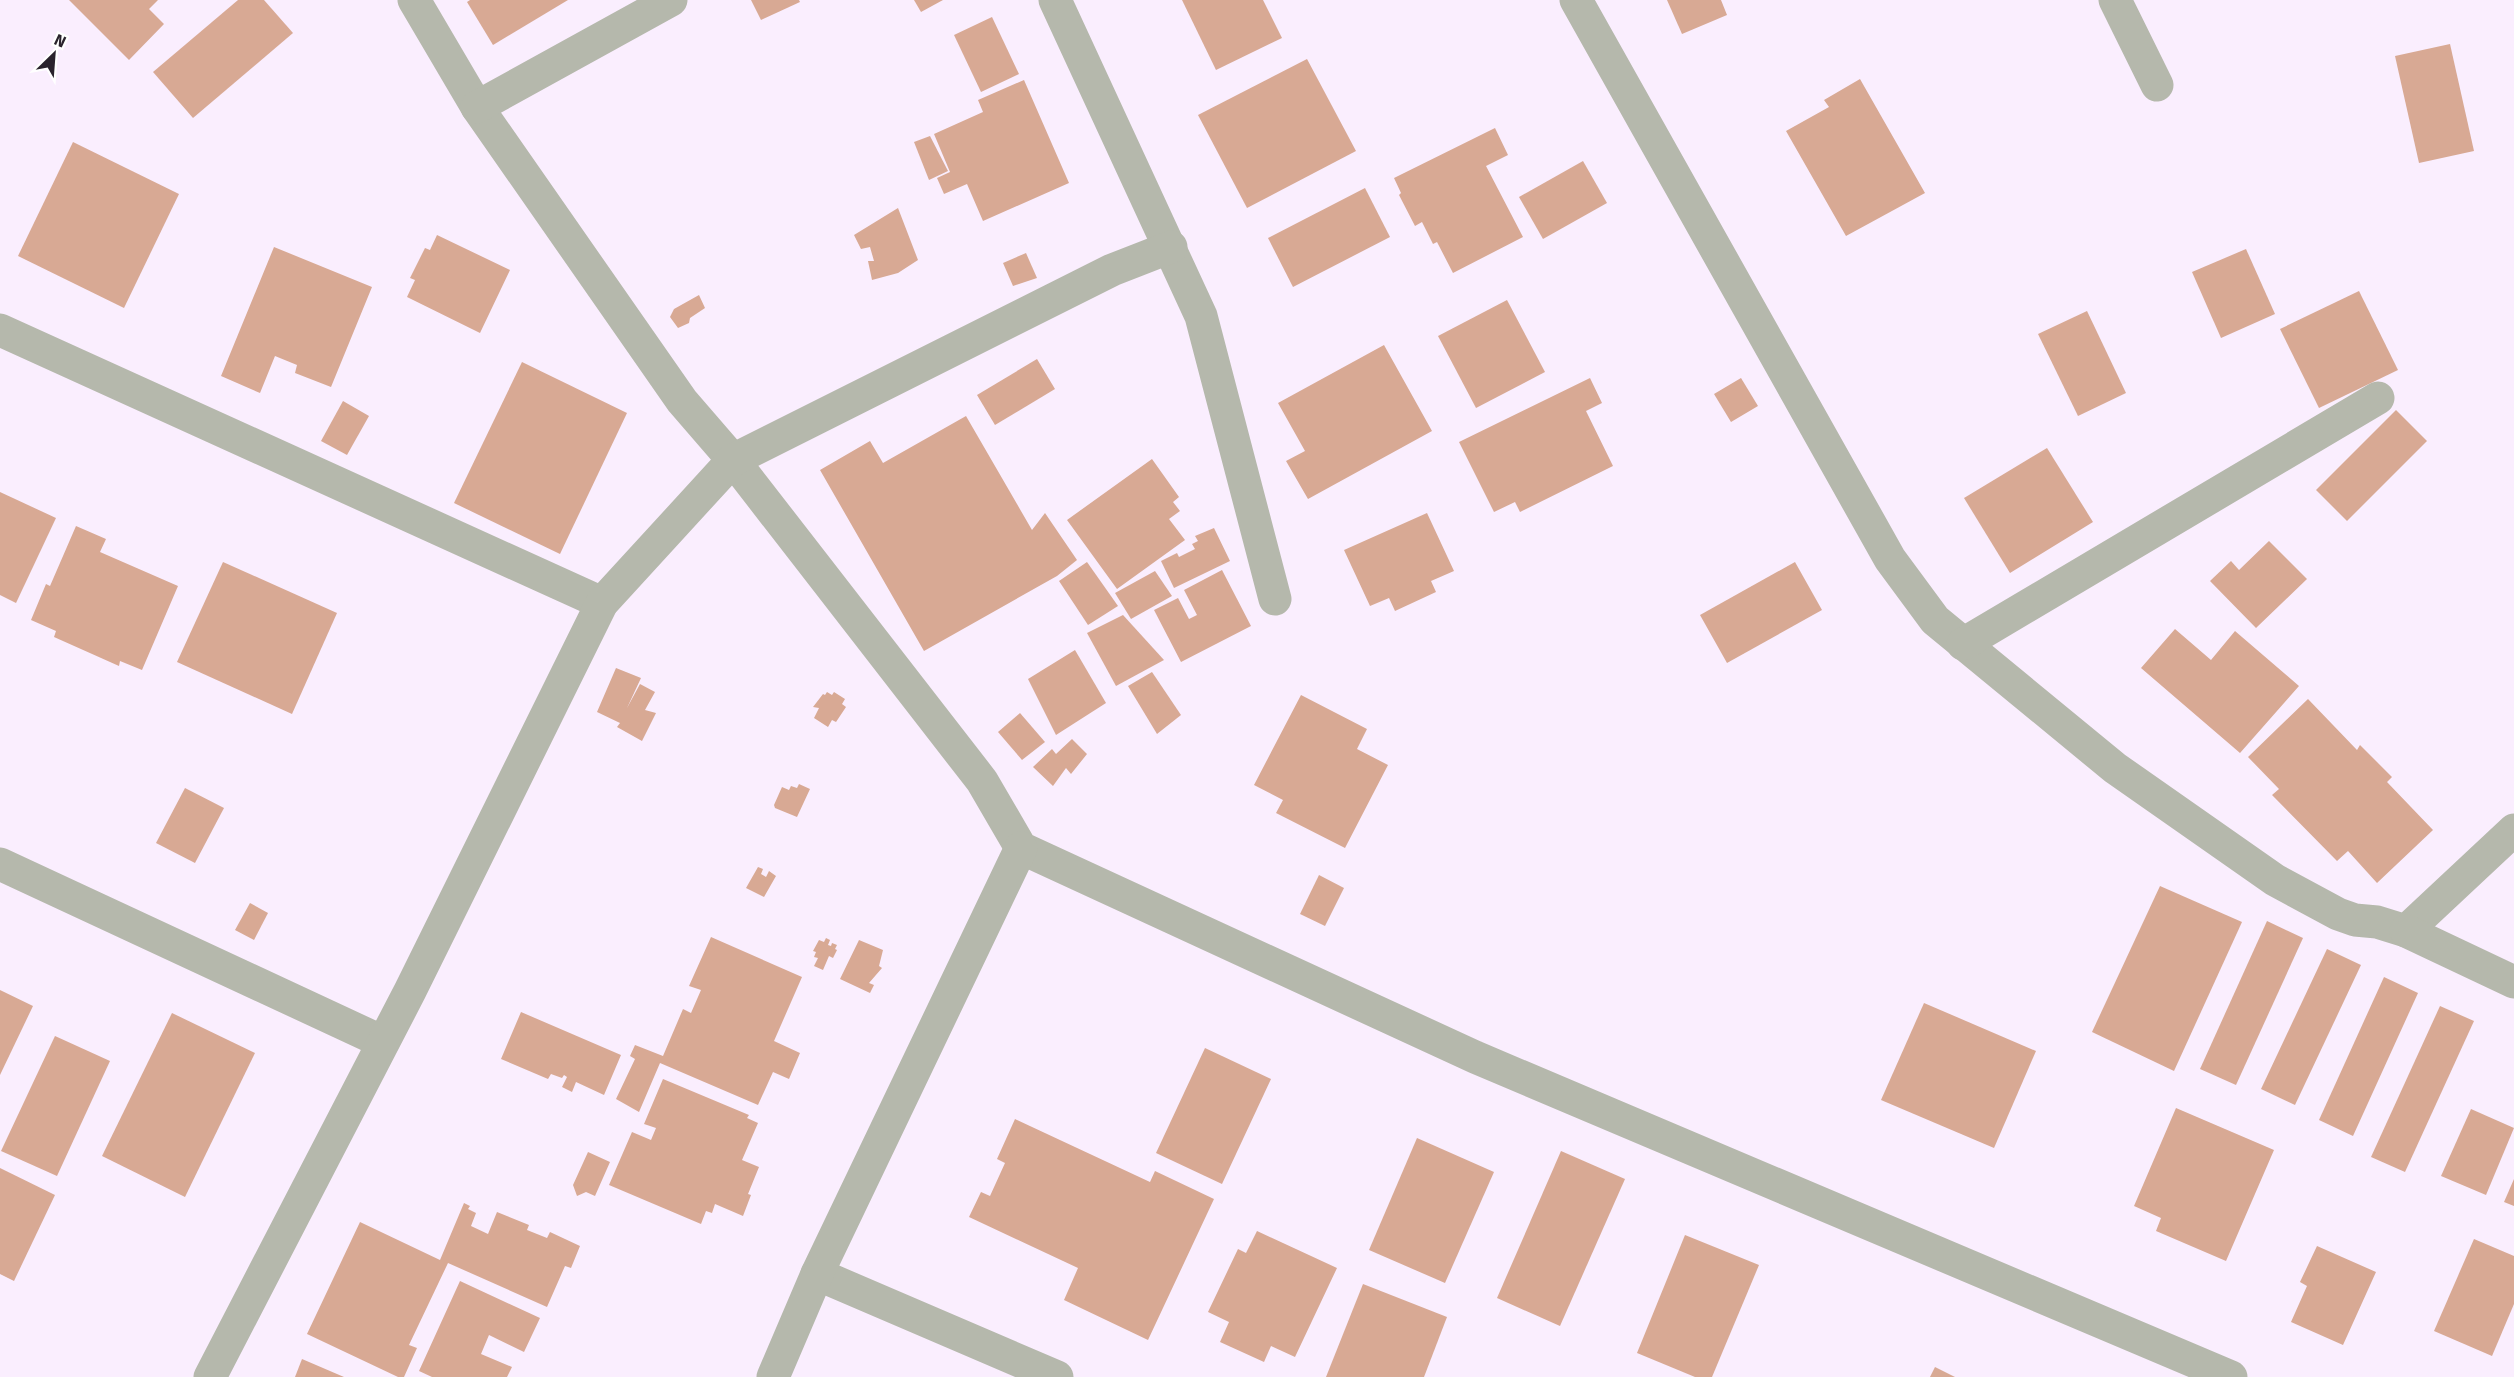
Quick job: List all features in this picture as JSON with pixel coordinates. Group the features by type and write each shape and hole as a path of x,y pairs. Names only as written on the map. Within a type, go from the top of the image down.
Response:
{"street":[{"path":"414,0 477,107 682,401 734,460 982,781 1021,848 1475,1057 2231,1377"},
{"path":"477,107 671,0"},
{"path":"1055,0 1201,316 1275,599"},
{"path":"1576,0 1890,559 1935,620 2115,768 2275,880 2338,914 2355,920 2377,922 2406,930 2514,982"},
{"path":"2115,0 2157,85"},
{"path":"210,1377 383,1042 602,603 734,460 1112,270 1171,247"},
{"path":"0,330 602,603"},
{"path":"1963,644 2378,398"},
{"path":"2406,930 2514,830"},
{"path":"773,1377 817,1274 1021,848"},
{"path":"0,864 383,1042"},
{"path":"817,1274 1057,1377"}],"building":[{"path":"69,0 158,0 149,9 164,24 129,60"},
{"path":"238,0 264,0 293,33 193,118 153,72"},
{"path":"470,0 568,0 493,45 467,2"},
{"path":"751,0 799,0 800,2 761,20"},
{"path":"914,0 943,0 921,12"},
{"path":"1182,0 1263,0 1282,38 1216,70"},
{"path":"1667,0 1721,0 1727,15 1682,34"},
{"path":"992,17 1019,74 981,92 954,35"},
{"path":"2450,44 2474,151 2419,163 2395,56"},
{"path":"1307,59 1356,151 1247,208 1198,115"},
{"path":"1860,79 1925,193 1846,236 1786,131 1829,107 1824,100"},
{"path":"1024,80 1069,183 983,221 967,184 944,194 937,178 950,172 934,134 983,112 978,100"},
{"path":"1495,128 1508,155 1486,166 1523,237 1453,273 1437,242 1433,244 1422,222 1415,226 1399,195 1401,193 1394,178"},
{"path":"930,136 948,171 929,180 914,142"},
{"path":"73,142 179,194 124,308 18,256"},
{"path":"1583,161 1607,203 1543,239 1519,197"},
{"path":"1365,188 1390,237 1293,287 1268,238"},
{"path":"898,208 918,260 898,273 872,280 868,261 874,261 870,247 861,249 854,235"},
{"path":"437,235 510,270 480,333 407,297 415,280 410,278 425,248 430,250"},
{"path":"274,247 372,287 331,387 295,373 297,365 275,356 260,393 221,376"},
{"path":"2246,249 2275,314 2221,338 2192,272"},
{"path":"1026,253 1037,278 1013,286 1003,263"},
{"path":"2359,291 2398,370 2319,408 2280,329"},
{"path":"699,295 705,308 690,318 689,323 678,328 670,317 674,309"},
{"path":"1507,300 1545,372 1476,408 1438,336"},
{"path":"2087,311 2126,393 2078,416 2038,334"},
{"path":"1384,345 1432,431 1308,499 1286,461 1305,451 1278,403"},
{"path":"1037,359 1055,389 995,425 977,395"},
{"path":"522,362 627,413 560,554 454,503"},
{"path":"1590,378 1602,403 1586,411 1613,466 1520,512 1515,502 1494,512 1459,442"},
{"path":"1741,378 1758,406 1731,422 1714,394"},
{"path":"343,401 369,416 347,455 321,441"},
{"path":"2396,410 2427,441 2347,521 2316,490"},
{"path":"966,416 1032,530 1045,513 1077,560 1057,576 924,651 820,470 870,441 883,463"},
{"path":"2047,448 2093,522 2010,573 1964,498"},
{"path":"1152,459 1179,497 1173,502 1180,511 1169,519 1185,540 1117,589 1067,520"},
{"path":"0,492 56,518 16,603 0,595"},
{"path":"1427,513 1454,571 1431,581 1436,592 1395,611 1389,598 1370,606 1344,550"},
{"path":"76,526 106,539 100,552 178,586 142,670 120,661 119,666 54,637 56,631 31,620 46,584 50,586"},
{"path":"1214,528 1230,561 1174,588 1161,561 1177,553 1179,557 1195,549 1192,544 1198,541 1195,536"},
{"path":"2269,541 2307,579 2256,628 2210,581 2231,561 2239,570"},
{"path":"223,562 337,613 292,714 177,662"},
{"path":"1087,562 1118,606 1088,625 1059,581"},
{"path":"1795,562 1822,610 1727,663 1700,615"},
{"path":"1222,570 1251,626 1181,662 1154,610 1178,598 1189,619 1197,615 1184,590"},
{"path":"1155,571 1172,596 1131,619 1115,593"},
{"path":"1123,615 1164,660 1116,686 1087,633"},
{"path":"2175,629 2211,660 2235,631 2299,686 2240,753 2141,668"},
{"path":"1075,650 1106,703 1056,735 1028,679"},
{"path":"616,668 641,678 627,708 640,684 655,692 645,710 656,713 642,741 617,727 620,723 597,712"},
{"path":"1152,672 1181,715 1157,734 1128,686"},
{"path":"827,692 832,695 834,692 845,699 842,704 846,707 836,722 832,720 828,727 814,718 819,708 813,707"},
{"path":"1301,695 1367,729 1357,749 1388,765 1345,848 1276,813 1283,800 1254,785"},
{"path":"2308,699 2357,750 2360,745 2392,777 2387,782 2433,830 2377,883 2348,851 2337,861 2272,795 2279,789 2248,757"},
{"path":"1020,713 1045,742 1022,760 998,732"},
{"path":"1072,739 1087,754 1071,774 1066,768 1053,786 1033,767 1052,749 1056,754"},
{"path":"799,784 810,789 797,817 775,808 774,805 782,787 789,790 791,786 797,788"},
{"path":"185,788 224,808 195,863 156,843"},
{"path":"758,867 763,869 761,874 766,877 769,871 776,876 764,897 746,888"},
{"path":"1319,875 1344,888 1325,926 1300,914"},
{"path":"2160,886 2242,922 2174,1071 2092,1032"},
{"path":"250,903 268,913 254,940 235,930"},
{"path":"2267,921 2303,938 2236,1085 2200,1069"},
{"path":"711,937 802,977 774,1041 800,1053 789,1079 773,1072 758,1105 660,1063 639,1112 616,1099 635,1059 630,1056 635,1045 663,1056 683,1009 691,1013 701,990 689,986"},
{"path":"826,938 830,940 828,945 831,946 832,943 837,945 835,949 837,950 833,958 829,956 823,970 814,966 818,958 814,957 816,952 813,951 819,940 824,942"},
{"path":"859,940 883,950 879,966 882,968 869,983 874,985 870,993 840,979"},
{"path":"2327,949 2361,965 2295,1105 2261,1089"},
{"path":"2384,977 2418,993 2353,1136 2319,1120"},
{"path":"0,990 33,1006 0,1075"},
{"path":"1924,1003 2036,1051 1994,1148 1881,1100"},
{"path":"2440,1006 2474,1021 2405,1172 2371,1157"},
{"path":"521,1012 621,1055 604,1095 576,1082 572,1092 562,1087 567,1077 564,1075 562,1078 551,1074 548,1079 501,1059"},
{"path":"172,1013 255,1053 185,1197 102,1156"},
{"path":"55,1036 110,1061 57,1176 1,1151"},
{"path":"1205,1048 1271,1079 1222,1184 1156,1153"},
{"path":"663,1079 749,1115 747,1118 758,1123 742,1160 759,1167 748,1194 751,1195 743,1216 715,1204 712,1213 706,1211 701,1224 609,1185 632,1132 651,1140 656,1128 644,1124"},
{"path":"2176,1108 2274,1150 2226,1261 2156,1231 2161,1218 2134,1206"},
{"path":"2471,1109 2514,1128 2486,1195 2441,1176"},
{"path":"1015,1119 1150,1182 1155,1171 1214,1199 1148,1340 1064,1300 1078,1268 969,1217 981,1192 990,1196 1005,1163 997,1159"},
{"path":"1417,1138 1494,1172 1445,1283 1369,1250"},
{"path":"1561,1151 1625,1179 1560,1326 1497,1298"},
{"path":"588,1152 610,1162 595,1196 586,1192 577,1196 573,1185"},
{"path":"0,1168 55,1195 14,1281 0,1274"},
{"path":"2514,1179 2514,1206 2504,1202"},
{"path":"464,1203 470,1206 468,1209 476,1213 471,1226 488,1234 497,1212 529,1225 527,1230 547,1238 550,1232 580,1246 571,1268 565,1266 547,1307 448,1263 409,1345 417,1348 404,1377 398,1377 307,1334 360,1222 440,1260"},
{"path":"1257,1231 1337,1268 1295,1357 1271,1346 1264,1362 1220,1342 1229,1322 1208,1312 1238,1249 1246,1253"},
{"path":"1685,1235 1759,1265 1712,1377 1695,1377 1637,1353"},
{"path":"2474,1239 2514,1256 2514,1304 2492,1356 2434,1331"},
{"path":"2317,1246 2376,1272 2343,1345 2291,1322 2307,1286 2300,1282"},
{"path":"460,1281 540,1318 524,1352 489,1335 481,1354 512,1367 507,1377 432,1377 419,1371"},
{"path":"1363,1284 1447,1317 1424,1377 1326,1377"},
{"path":"302,1359 344,1377 295,1377"},
{"path":"1935,1367 1955,1377 1930,1377"}]}
